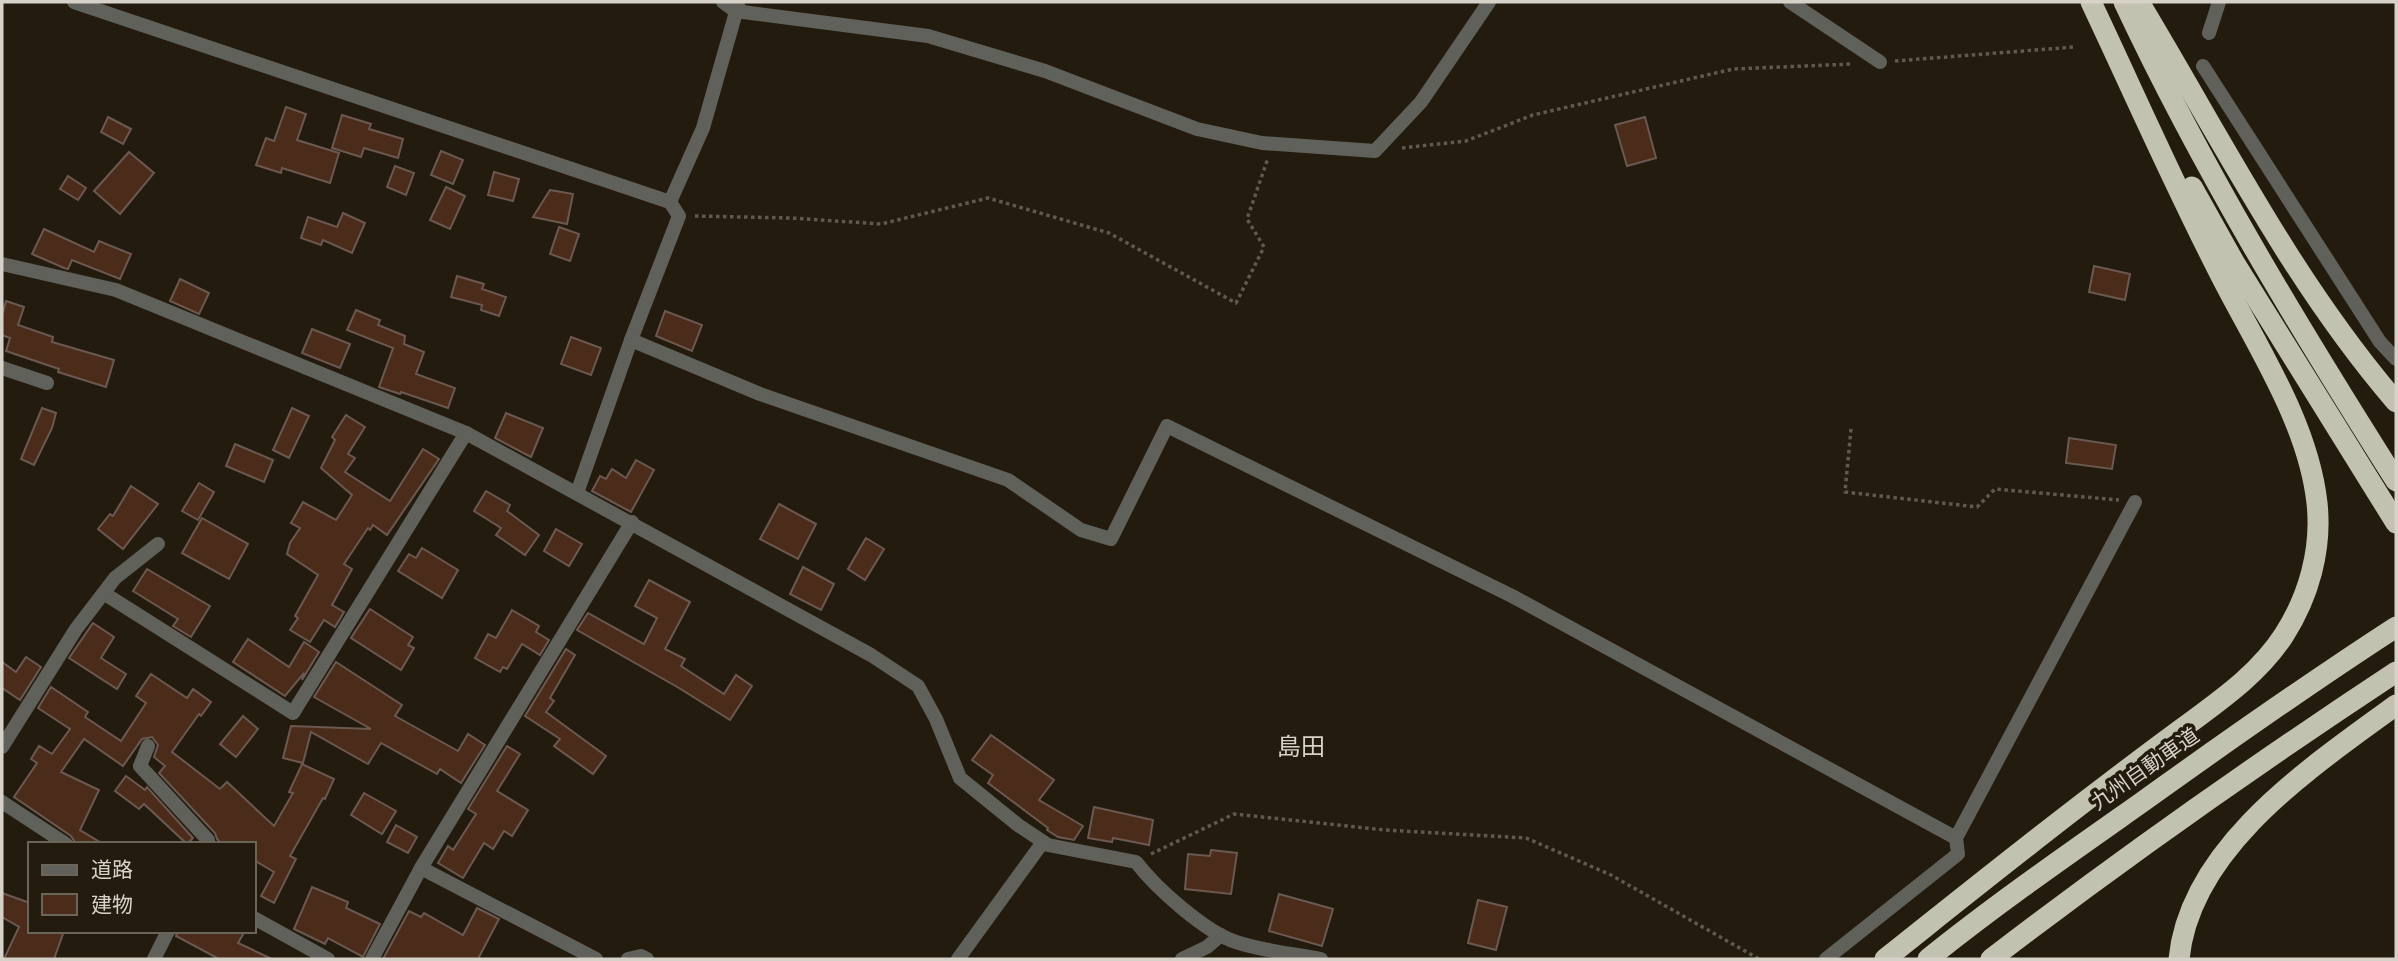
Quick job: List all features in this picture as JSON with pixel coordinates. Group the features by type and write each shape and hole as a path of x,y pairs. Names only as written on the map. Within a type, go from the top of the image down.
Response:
{"highway":[{"path":"2124,2 2196,145 2263,264 2396,481"},
{"path":"2138,2 2314,296 2360,361 2396,402"},
{"path":"2094,7 2234,262 2396,523"},
{"path":"1885,959 2255,671 2284,636 2306,591 2317,550 2317,503 2305,447 2277,384 2158,147 2094,7"},
{"name":"九州自動車道","path":"1928,959 2074,850 2324,674 2396,627"},
{"path":"1991,959 2277,750 2396,672"},
{"path":"2179,959 2190,917 2208,876 2237,837 2274,798 2396,705"}],"street":[{"path":"74,2 670,202 679,216 631,340 577,493"},
{"path":"723,2 928,36 1045,71 1197,129 1262,144 1375,151 1421,102 1489,2"},
{"path":"1790,2 1880,62"},
{"path":"2209,33 2219,2"},
{"path":"670,202 704,128 738,6"},
{"path":"2203,66 2380,342 2396,359"},
{"path":"2,264 116,290 466,433 871,655 918,686 936,719 960,778 1043,842 1136,862 1174,901 1221,935 1237,943 1321,959"},
{"path":"631,340 760,394 1008,480 1081,530 1111,539 1167,426 1512,596 1956,838"},
{"path":"2,368 47,383"},
{"path":"105,594 293,713 466,433"},
{"path":"1826,959 1958,855 1956,838 2135,502"},
{"path":"372,959 421,868 632,522"},
{"path":"2,747 76,629 115,578 158,544"},
{"path":"148,746 140,766 208,842"},
{"path":"2,802 63,842"},
{"path":"958,959 1043,842"},
{"path":"421,868 596,959"},
{"path":"256,919 328,959"},
{"path":"154,959 167,933"},
{"path":"1182,959 1207,947 1221,935"},
{"path":"628,959 647,959"}],"path":[{"path":"1375,151 1466,141 1534,115 1732,69 1880,62 2074,47"},
{"path":"679,216 881,223 988,198 1109,233 1236,303 1264,247 1247,219 1273,143"},
{"path":"1851,429 1845,492 1977,507 1995,489 2135,502"},
{"path":"1136,862 1234,814 1385,830 1526,838 1611,874 1759,959"}],"building":[{"path":"286,107 306,114 297,140 339,153 330,183 282,168 281,173 256,165 266,138 274,141"},
{"path":"342,115 371,124 369,129 403,139 398,158 364,148 361,157 332,148"},
{"path":"108,117 131,129 123,144 101,132"},
{"path":"1645,117 1656,158 1627,166 1615,125"},
{"path":"441,151 463,160 453,184 431,175"},
{"path":"129,152 154,173 120,214 94,191"},
{"path":"395,166 414,173 406,195 387,187"},
{"path":"494,172 519,179 513,201 488,195"},
{"path":"68,176 86,188 78,200 60,189"},
{"path":"446,187 465,196 450,229 430,220"},
{"path":"550,190 573,194 567,224 533,217"},
{"path":"343,213 365,223 352,253 323,240 321,245 301,238 308,217 337,227"},
{"path":"559,227 579,234 570,261 550,254"},
{"path":"44,229 94,252 99,241 131,254 120,279 72,260 68,269 32,254"},
{"path":"2094,266 2130,274 2125,300 2089,292"},
{"path":"457,276 484,284 482,289 506,297 499,316 481,310 482,305 451,297"},
{"path":"180,279 209,293 199,314 170,301"},
{"path":"6,301 24,307 18,325 53,337 52,342 114,360 106,387 58,372 59,369 6,351 10,338 2,335 2,315"},
{"path":"356,310 380,320 378,325 405,336 404,344 424,352 416,374 455,388 448,408 379,387 393,348 347,330"},
{"path":"665,311 702,325 692,351 656,336"},
{"path":"312,329 350,344 340,368 302,353"},
{"path":"571,337 601,348 591,375 561,364"},
{"path":"42,408 56,413 52,428 34,465 21,459"},
{"path":"292,408 309,416 289,458 273,450"},
{"path":"506,413 543,428 531,457 495,438"},
{"path":"346,415 365,427 348,454 355,458 345,472 390,501 423,449 439,459 387,535 373,525 370,530 368,528 344,564 352,569 332,605 344,612 335,627 324,620 310,642 290,630 318,575 287,554 290,543 300,528 291,523 303,502 336,520 352,495 321,468 335,440 332,437"},
{"path":"2069,438 2116,445 2112,469 2066,463"},
{"path":"235,444 273,460 264,482 226,466"},
{"path":"636,460 654,470 631,512 592,491 600,476 606,479 612,469 626,478"},
{"path":"199,483 214,492 198,520 182,511"},
{"path":"131,486 158,504 123,549 98,529 110,514 113,516"},
{"path":"486,491 510,505 507,511 539,535 525,555 496,535 501,528 474,511"},
{"path":"779,504 816,524 798,559 760,539"},
{"path":"202,518 248,544 229,579 182,553"},
{"path":"556,529 582,544 569,566 544,551"},
{"path":"866,538 884,549 865,580 848,569"},
{"path":"422,548 458,570 442,598 398,571 409,554 416,558"},
{"path":"803,567 834,584 821,610 790,594"},
{"path":"147,569 210,606 191,637 173,626 178,619 133,591"},
{"path":"649,580 690,602 665,649 685,659 681,666 724,694 736,675 752,686 730,720 577,630 588,613 644,644 657,618 635,606"},
{"path":"370,609 413,637 408,645 414,648 401,670 351,638"},
{"path":"512,610 539,626 536,632 549,640 540,655 522,644 507,669 503,667 500,672 475,658 488,634 496,638"},
{"path":"93,623 114,637 101,658 126,674 117,689 69,658"},
{"path":"248,639 289,667 304,642 319,652 302,680 304,673 285,696 233,662"},
{"path":"566,649 575,655 550,698 554,701 546,712 606,756 593,774 554,746 560,739 525,716"},
{"path":"26,657 41,667 20,700 2,688 2,662 16,672"},
{"path":"336,662 402,705 395,716 458,751 468,734 485,745 461,783 440,769 437,774 381,743 368,764 311,732 303,763 283,758 291,726 371,729 314,697"},
{"path":"151,674 187,698 193,689 211,702 172,752 220,789 227,782 274,826 293,793 289,792 302,764 334,779 325,799 323,798 290,856 296,859 274,903 261,896 274,872 256,861 256,842 220,842 217,839 215,833 159,773 165,766 154,757 158,745 152,737 142,739 123,766 84,739 61,772 99,790 80,830 100,842 75,842 71,836 14,797 37,763 31,759 39,746 52,754 70,729 38,708 51,687 88,712 85,717 121,741 146,703 136,696"},
{"path":"243,716 258,729 236,757 220,744"},
{"path":"991,735 1054,780 1039,800 1083,826 1074,840 1058,837 1047,830 1048,828 988,783 993,775 972,760"},
{"path":"507,746 520,754 497,791 528,810 512,836 504,831 493,849 484,843 463,878 438,863 448,846 453,850 476,814 468,809"},
{"path":"126,776 145,790 147,787 193,838 185,842 144,804 139,809 115,791"},
{"path":"364,793 396,811 382,834 351,815"},
{"path":"1094,807 1153,820 1149,845 1113,838 1112,842 1088,838"},
{"path":"396,825 417,837 408,853 387,842"},
{"path":"1211,850 1237,853 1231,894 1185,889 1188,854 1210,856"},
{"path":"312,887 348,902 346,908 380,924 363,957 328,938 325,944 294,929"},
{"path":"2,893 28,902 28,933 63,933 54,959 4,959 19,927 2,917"},
{"path":"1279,894 1333,909 1322,946 1269,931"},
{"path":"1478,900 1507,907 1496,950 1468,943"},
{"path":"477,908 499,919 478,959 383,959 409,911 421,917 424,913 463,935"},
{"path":"177,933 244,933 238,943 272,959 219,959 176,936"}],"district":[{"name":"島田","path":"1301,747"}]}
